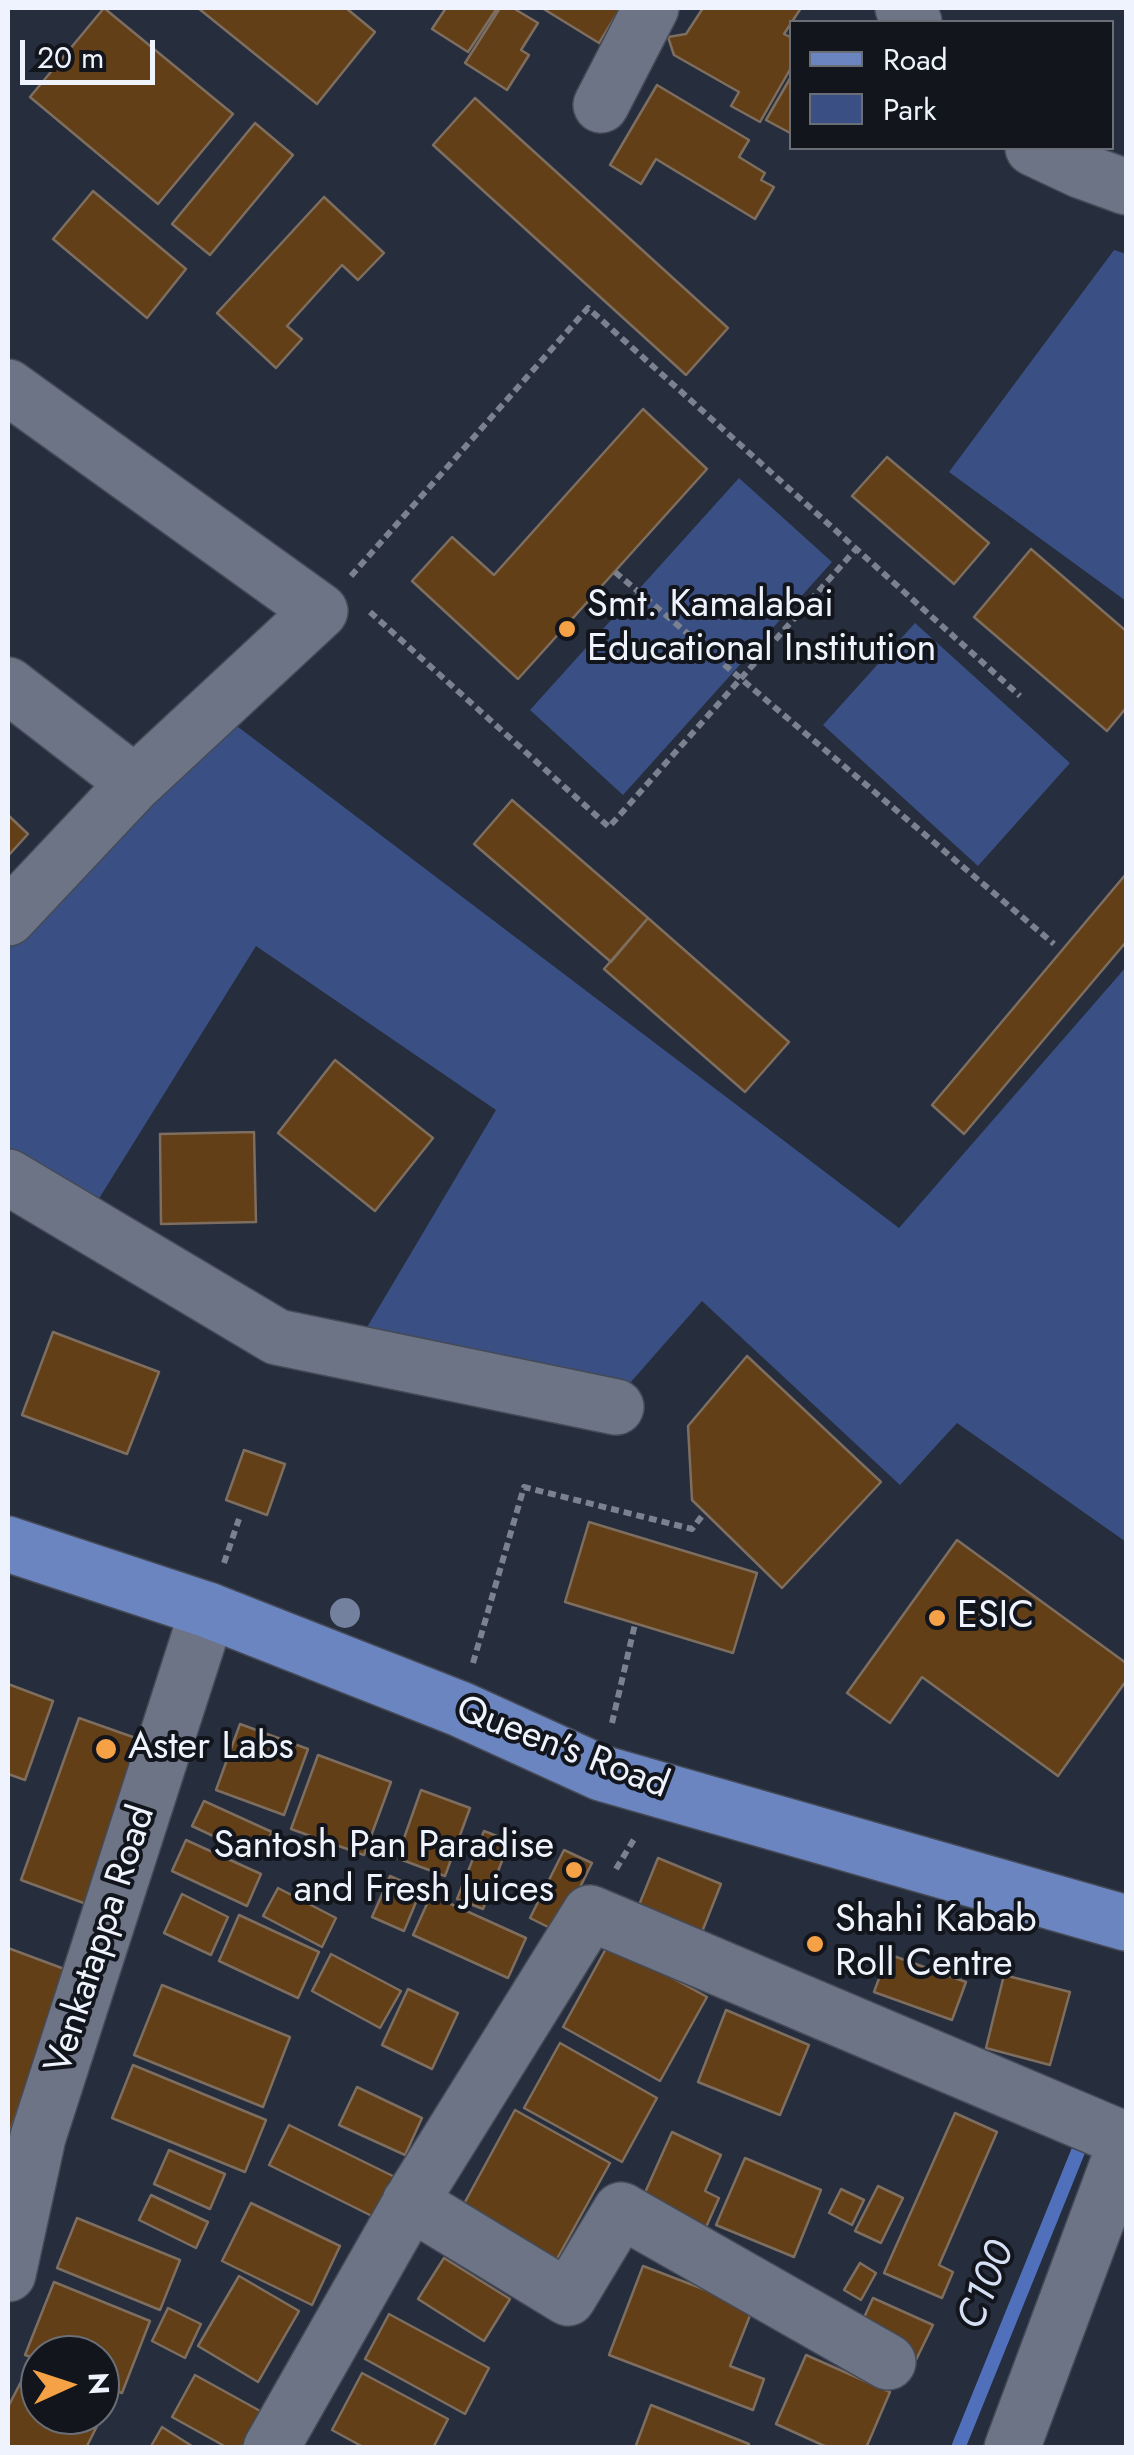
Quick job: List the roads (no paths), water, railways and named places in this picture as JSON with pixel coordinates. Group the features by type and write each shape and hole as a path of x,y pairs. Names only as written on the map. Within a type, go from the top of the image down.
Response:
{"main road":[{"name":"Queen's Road","path":"8,1544 216,1586 460,1709 601,1772 1126,1922"}],"street":[{"path":"602,105 652,8"},
{"path":"1037,150 1126,187"},
{"path":"8,387 331,599 135,782 8,918"},
{"path":"8,685 135,782"},
{"path":"8,1176 277,1337 616,1408"},
{"name":"Venkatappa Road","path":"8,2274 38,2137 216,1586"},
{"path":"271,2448 410,2202 590,1913 1126,2141 1012,2448"},
{"path":"410,2202 568,2298 621,2210 888,2362"}],"waterway":[{"name":"C100","path":"958,2448 1079,2149"}],"place":[{"name":"Smt. Kamalabai Educational Institution","path":"567,629"},
{"name":"ESIC","path":"937,1618"},
{"name":"Aster Labs","path":"106,1749"},
{"name":"Santosh Pan Paradise and Fresh Juices","path":"574,1870"},
{"name":"Shahi Kabab Roll Centre","path":"815,1944"}]}
